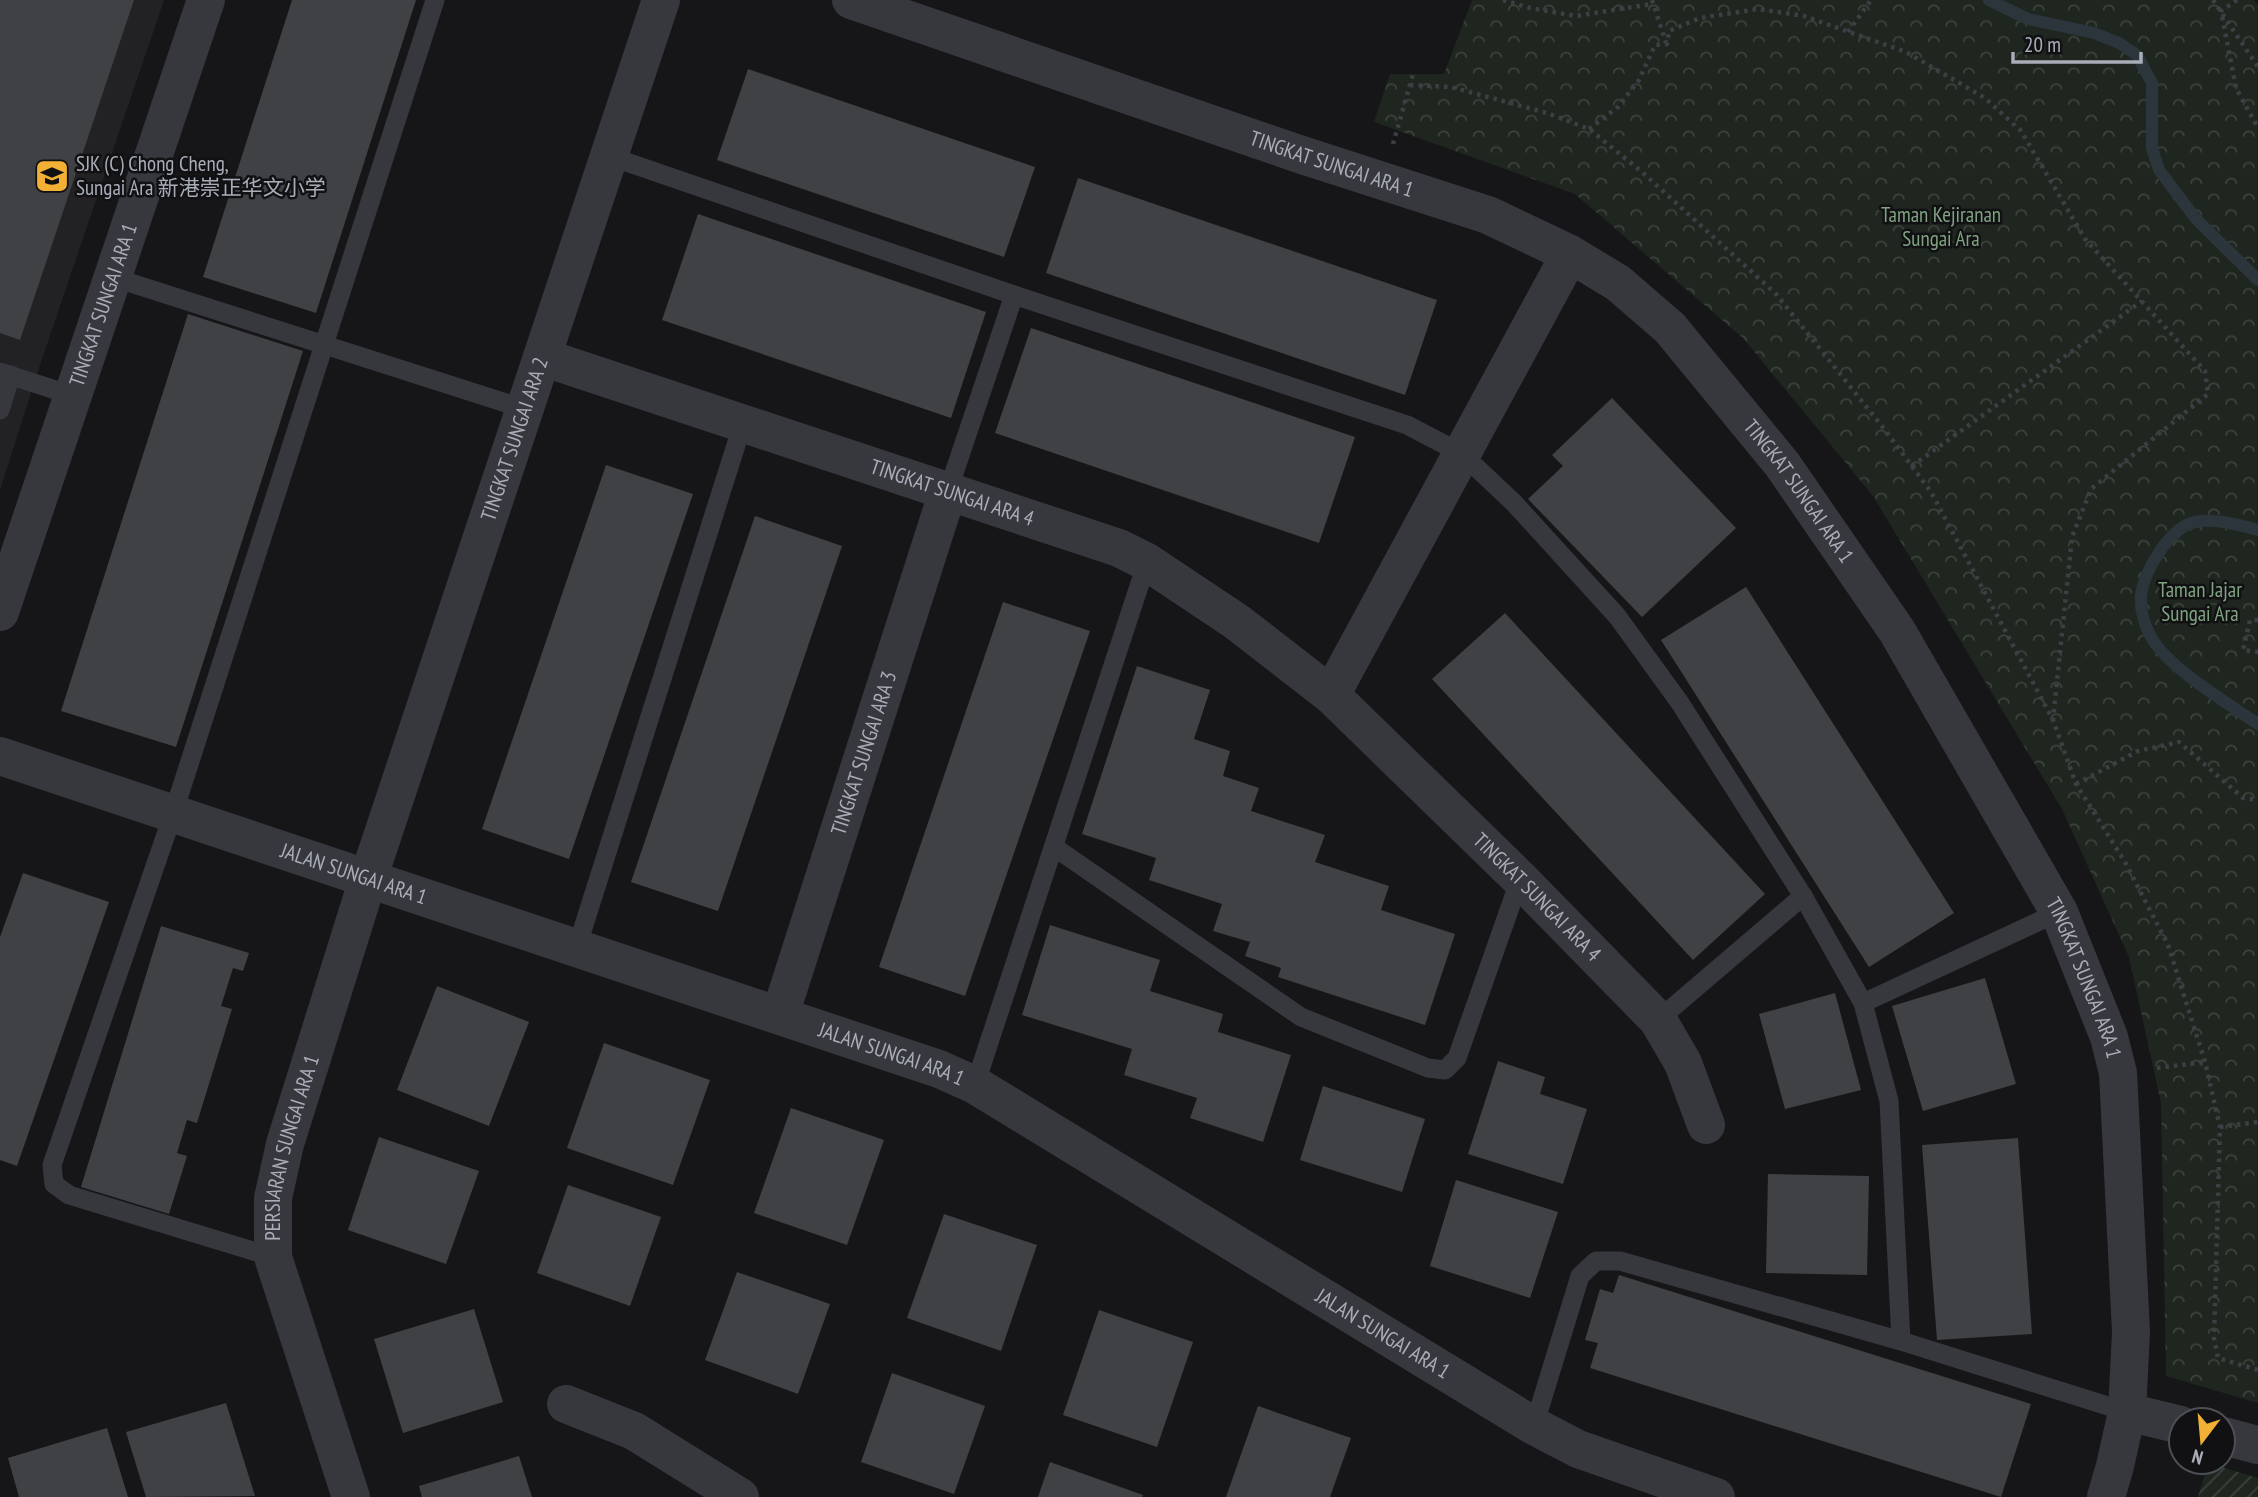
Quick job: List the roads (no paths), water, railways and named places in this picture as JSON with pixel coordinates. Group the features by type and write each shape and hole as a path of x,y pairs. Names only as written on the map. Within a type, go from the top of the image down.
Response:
{"street":[{"name":"TINGKAT SUNGAI ARA 1","path":"3,596 205,0"},
{"name":"TINGKAT SUNGAI ARA 2","path":"368,879 661,0"},
{"name":"TINGKAT SUNGAI ARA 1","path":"851,0 1488,215 1570,254 1618,283 1670,328 1782,464 1897,631 2059,912 2109,1037 2118,1073 2131,1332 2127,1412 2106,1497"},
{"path":"1331,695 1570,254"},
{"name":"TINGKAT SUNGAI ARA 4","path":"542,357 1119,548 1147,562 1237,622 1331,695 1520,879 1658,1020 1683,1063 1706,1125"},
{"name":"TINGKAT SUNGAI ARA 3","path":"780,1016 948,491"},
{"name":"JALAN SUNGAI ARA 1","path":"0,756 939,1069 975,1085 1534,1426 1578,1449 1619,1482 1716,1497"},
{"name":"PERSIARAN SUNGAI ARA 1","path":"351,1497 273,1257 272,1198 285,1144 368,879"},
{"path":"566,1404 634,1431 740,1497"},
{"path":"2127,1412 2167,1422"},
{"path":"2237,1440 2258,1445"}],"lane":[{"path":"273,1257 69,1195 54,1184 52,1165 173,814 435,0"},
{"path":"609,156 1014,295 1407,425 1461,453 1514,503 1618,615 1680,703 1803,896 1863,1003 1889,1101 1901,1340"},
{"path":"112,277 525,409"},
{"path":"948,491 1014,295"},
{"path":"0,410 6,373 71,396"},
{"path":"577,947 743,423"},
{"path":"975,1085 1147,562"},
{"path":"1054,847 1301,1017 1428,1068 1445,1070 1457,1058 1520,879"},
{"path":"1658,1020 1803,896"},
{"path":"1863,1003 2059,912"},
{"path":"1534,1426 1580,1276 1596,1261 1620,1261 1901,1340 2127,1412"}],"waterway":[{"path":"1989,0 2028,19 2094,33 2119,43 2137,55 2152,83 2152,148 2159,170 2196,219 2258,280"},
{"path":"2258,530 2211,521 2195,522 2186,526 2176,532 2159,552 2147,575 2141,596 2143,617 2159,649 2184,672 2258,724"}],"place":[{"name":"SJK (C) Chong Cheng, Sungai Ara 新港崇正华文小学","path":"52,176"}],"park label":[{"name":"Taman Kejiranan Sungai Ara","path":"1941,227"},
{"name":"Taman Jajar Sungai Ara","path":"2200,602"}]}
